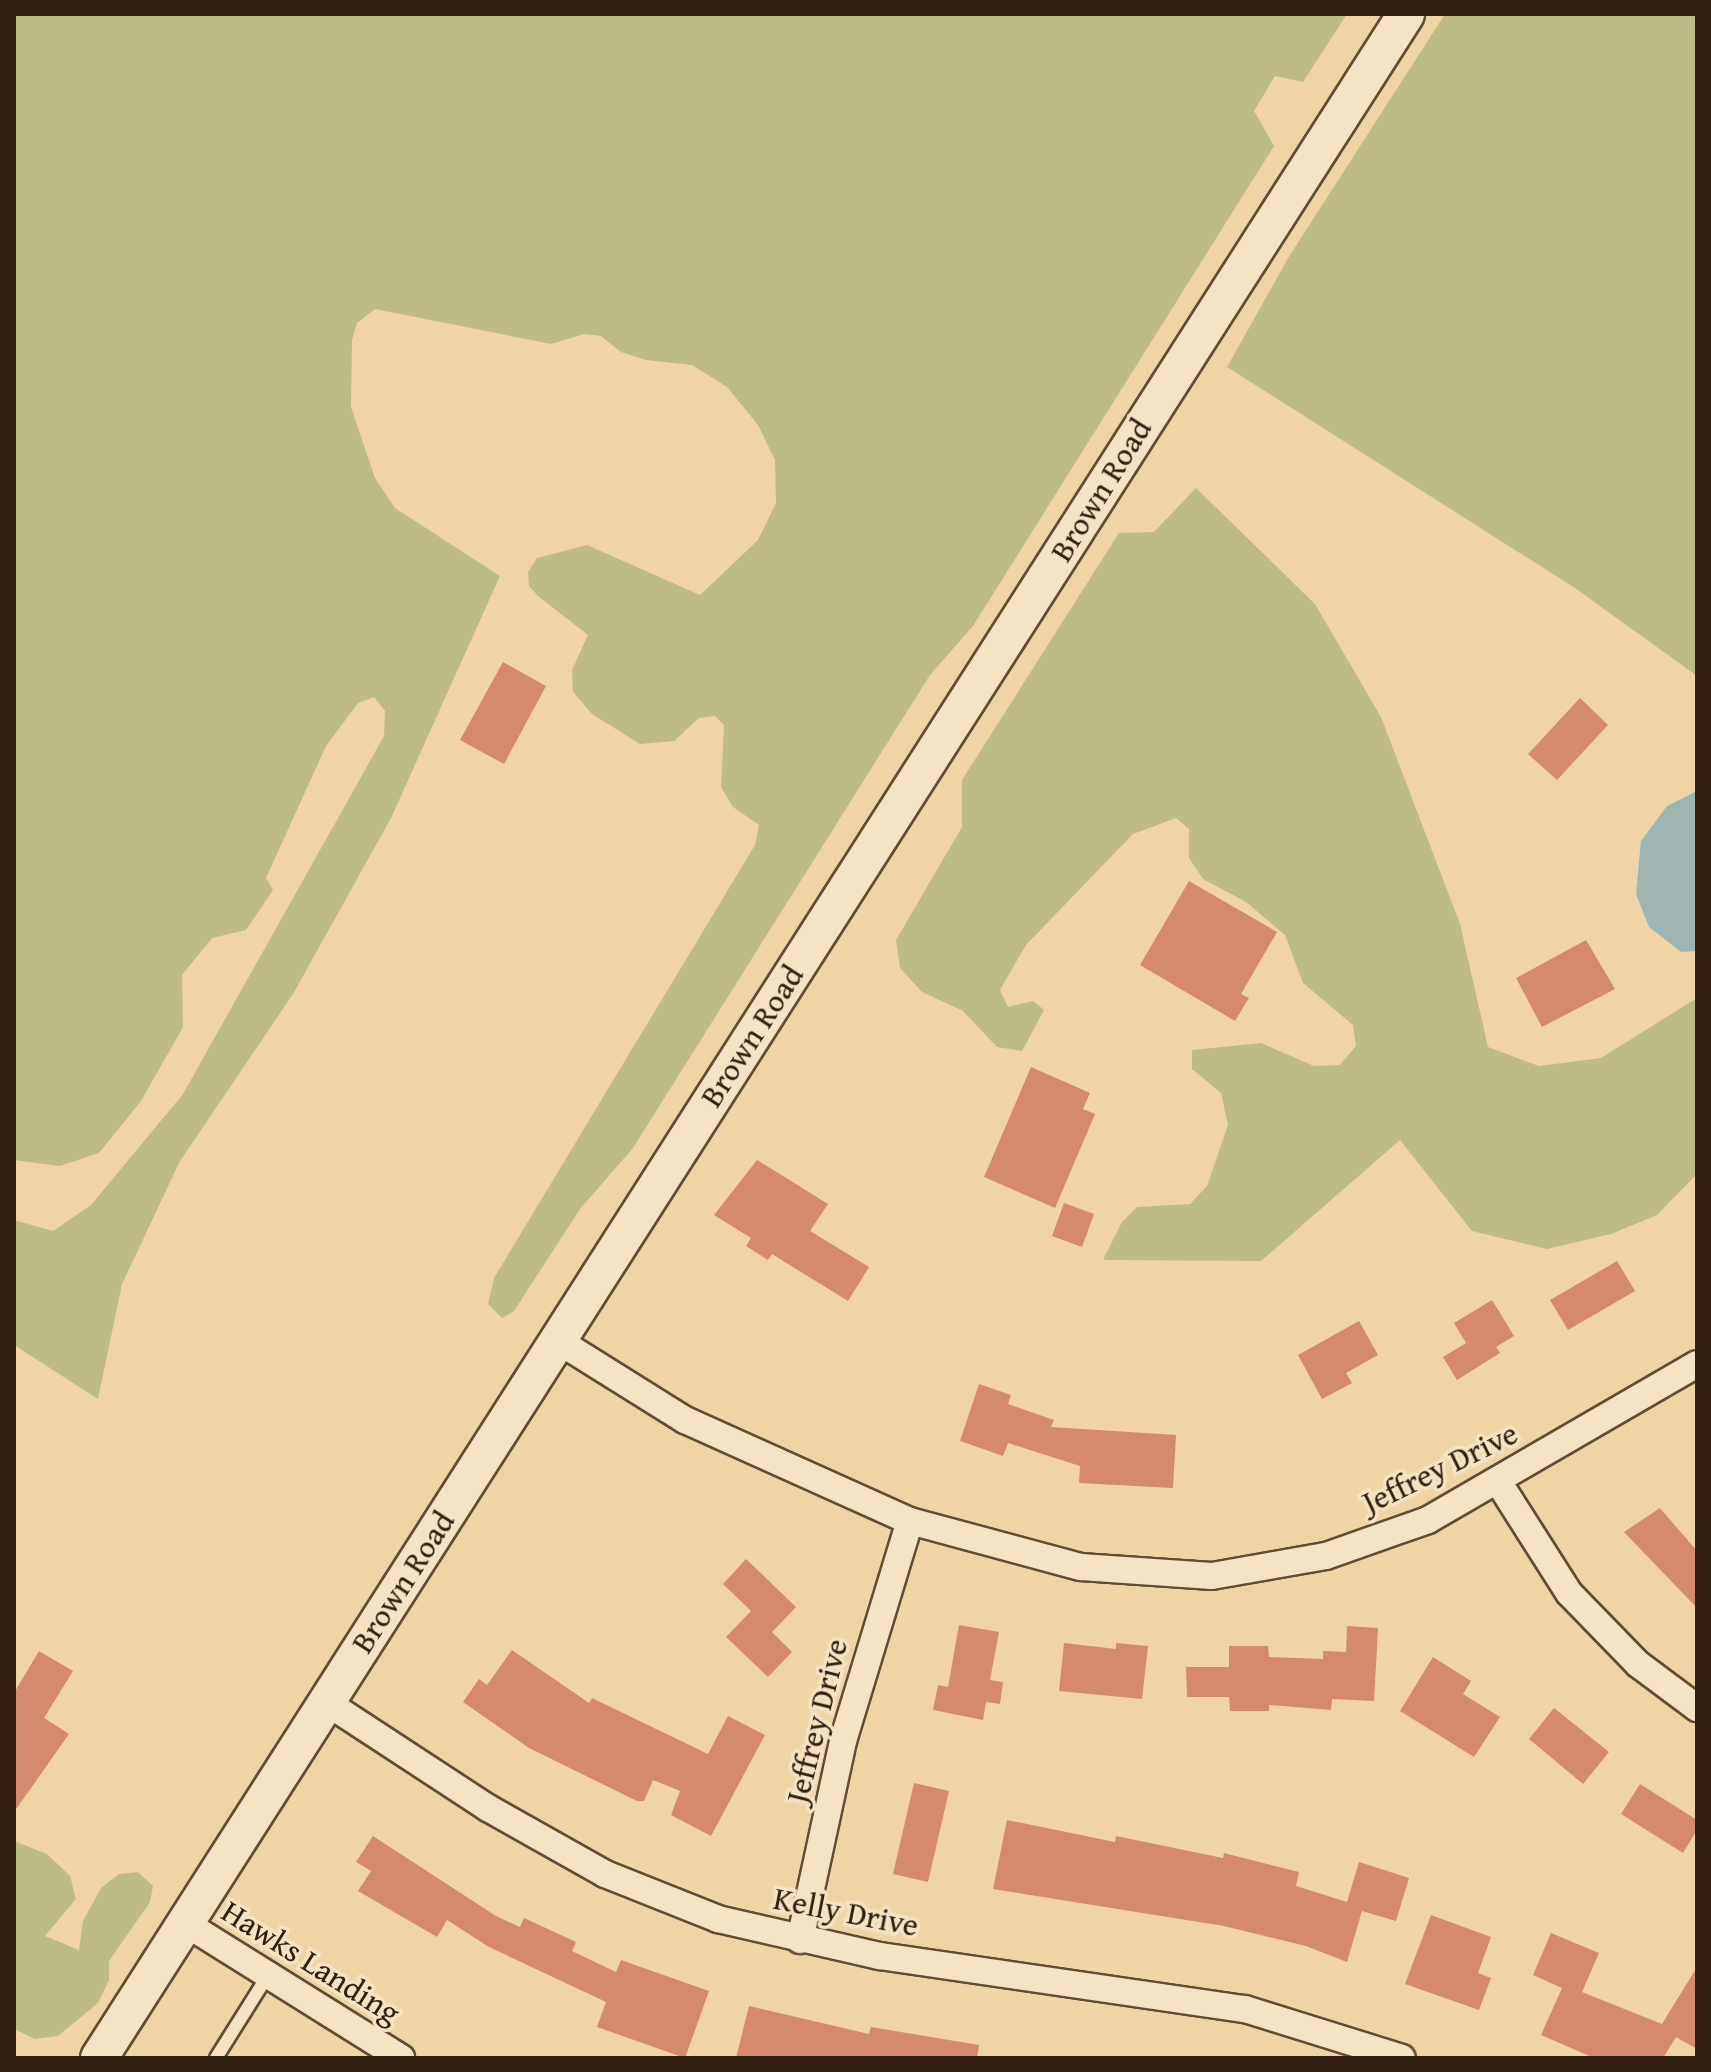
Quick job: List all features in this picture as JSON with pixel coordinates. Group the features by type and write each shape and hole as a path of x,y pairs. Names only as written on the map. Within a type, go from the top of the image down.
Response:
{"street":[{"name":"Brown Road","path":"99,2058 1406,14"},
{"name":"Jeffrey Drive","path":"557,1340 685,1420 910,1521 1081,1567 1212,1576 1326,1556 1428,1520 1499,1483 1697,1364"},
{"path":"1499,1483 1569,1593 1638,1664 1697,1708"},
{"name":"Jeffrey Drive","path":"800,1940 843,1741 910,1521"},
{"name":"Kelly Drive","path":"326,1702 488,1808 605,1874 718,1919 800,1940 1245,2009 1402,2058"},
{"name":"Hawks Landing","path":"185,1923 401,2058"}],"lane":[{"path":"216,2058 268,1975"}],"shaded area":[{"path":"14,14 1347,14 1303,82 1275,76 1254,111 1274,146 973,626 930,675 633,1148 580,1209 514,1311 502,1318 488,1304 494,1278 755,845 759,825 733,807 721,787 724,725 715,716 699,718 674,741 640,744 592,714 573,692 572,670 588,635 538,596 529,586 528,572 537,558 587,545 700,595 758,540 776,503 775,460 758,425 727,387 692,365 646,360 621,352 601,336 584,334 551,344 375,309 357,323 352,340 351,407 375,478 395,508 500,576 391,818 293,994 180,1161 122,1284 98,1399 14,1345 14,1220 53,1231 91,1205 183,1094 384,736 385,711 374,697 358,703 326,746 266,878 273,890 246,930 212,938 182,975 183,1027 141,1101 99,1153 60,1166 14,1160"},
{"path":"1445,14 1697,14 1697,676 1575,588 1227,367 1290,255"},
{"path":"1196,488 1315,604 1381,717 1460,924 1488,1047 1539,1066 1601,1058 1697,998 1697,1174 1657,1215 1611,1234 1547,1249 1472,1231 1400,1140 1261,1261 1103,1260 1122,1222 1137,1207 1190,1204 1207,1186 1228,1125 1221,1093 1192,1069 1192,1050 1261,1043 1314,1066 1340,1065 1356,1046 1353,1025 1303,983 1285,935 1246,902 1203,879 1189,858 1189,829 1176,818 1133,834 1026,945 1000,990 1008,1007 1033,1001 1044,1010 1022,1051 997,1047 963,1011 922,992 900,968 896,940 962,827 962,780 1119,533 1154,532"},
{"path":"14,1841 47,1854 70,1876 76,1899 45,1936 79,1950 83,1921 101,1888 119,1874 138,1872 153,1886 150,1902 109,1961 109,1980 98,2003 58,2036 35,2039 14,2029"}],"water":[{"path":"1697,791 1697,951 1681,952 1649,927 1636,894 1641,841 1667,806"}],"building":[{"path":"503,662 546,686 504,764 460,740"},
{"path":"1580,698 1608,725 1557,780 1528,754"},
{"path":"1189,881 1277,932 1241,994 1249,998 1235,1021 1140,965"},
{"path":"1586,940 1615,989 1542,1027 1516,978"},
{"path":"1031,1067 1090,1093 1083,1109 1095,1114 1055,1208 984,1177"},
{"path":"757,1160 828,1204 810,1231 869,1267 848,1301 772,1254 768,1260 746,1246 751,1238 714,1215"},
{"path":"1064,1203 1094,1214 1082,1247 1052,1236"},
{"path":"1617,1261 1635,1291 1568,1330 1550,1300"},
{"path":"1492,1300 1514,1336 1496,1347 1500,1353 1457,1380 1443,1357 1466,1343 1454,1323"},
{"path":"1359,1321 1378,1355 1346,1373 1352,1383 1322,1399 1298,1355"},
{"path":"979,1384 1011,1395 1008,1404 1054,1420 1051,1427 1176,1435 1173,1488 1079,1483 1080,1466 1008,1443 1003,1456 960,1441"},
{"path":"1660,1508 1697,1551 1697,1608 1624,1532"},
{"path":"746,1559 796,1607 772,1632 792,1652 768,1677 726,1637 751,1611 723,1584"},
{"path":"959,1625 999,1632 990,1680 1003,1682 1000,1704 986,1702 983,1720 933,1710 938,1685 948,1687"},
{"path":"1347,1626 1378,1628 1374,1701 1332,1699 1331,1710 1269,1705 1269,1711 1230,1711 1229,1697 1187,1697 1186,1667 1229,1667 1229,1646 1268,1646 1269,1657 1323,1659 1323,1651 1346,1652"},
{"path":"1064,1643 1116,1649 1116,1643 1148,1646 1142,1699 1059,1691"},
{"path":"512,1650 589,1703 592,1698 708,1754 728,1716 765,1735 711,1836 671,1815 680,1791 653,1780 644,1801 637,1801 529,1748 463,1702 479,1679 487,1685"},
{"path":"39,1651 73,1671 44,1718 69,1734 14,1812 14,1693"},
{"path":"1433,1657 1471,1681 1463,1694 1500,1717 1474,1757 1400,1711"},
{"path":"1554,1708 1609,1752 1583,1784 1529,1739"},
{"path":"914,1783 949,1791 928,1882 893,1874"},
{"path":"1640,1784 1697,1820 1697,1830 1683,1853 1621,1814"},
{"path":"1007,1820 1115,1842 1116,1836 1223,1858 1224,1853 1299,1872 1296,1886 1347,1902 1359,1862 1409,1878 1396,1921 1362,1911 1347,1962 1306,1946 1224,1926 993,1889"},
{"path":"373,1836 496,1916 520,1927 524,1918 576,1942 572,1951 616,1972 621,1960 709,1991 685,2058 597,2027 606,2002 489,1947 447,1920 437,1937 358,1891 371,1871 356,1862"},
{"path":"1431,1915 1491,1937 1478,1973 1491,1978 1479,2010 1405,1984"},
{"path":"1551,1933 1599,1953 1582,1992 1662,2024 1697,1967 1697,2049 1676,2037 1663,2058 1594,2058 1541,2035 1562,1988 1533,1975"},
{"path":"749,2006 869,2034 871,2027 979,2045 977,2058 736,2058"}]}
